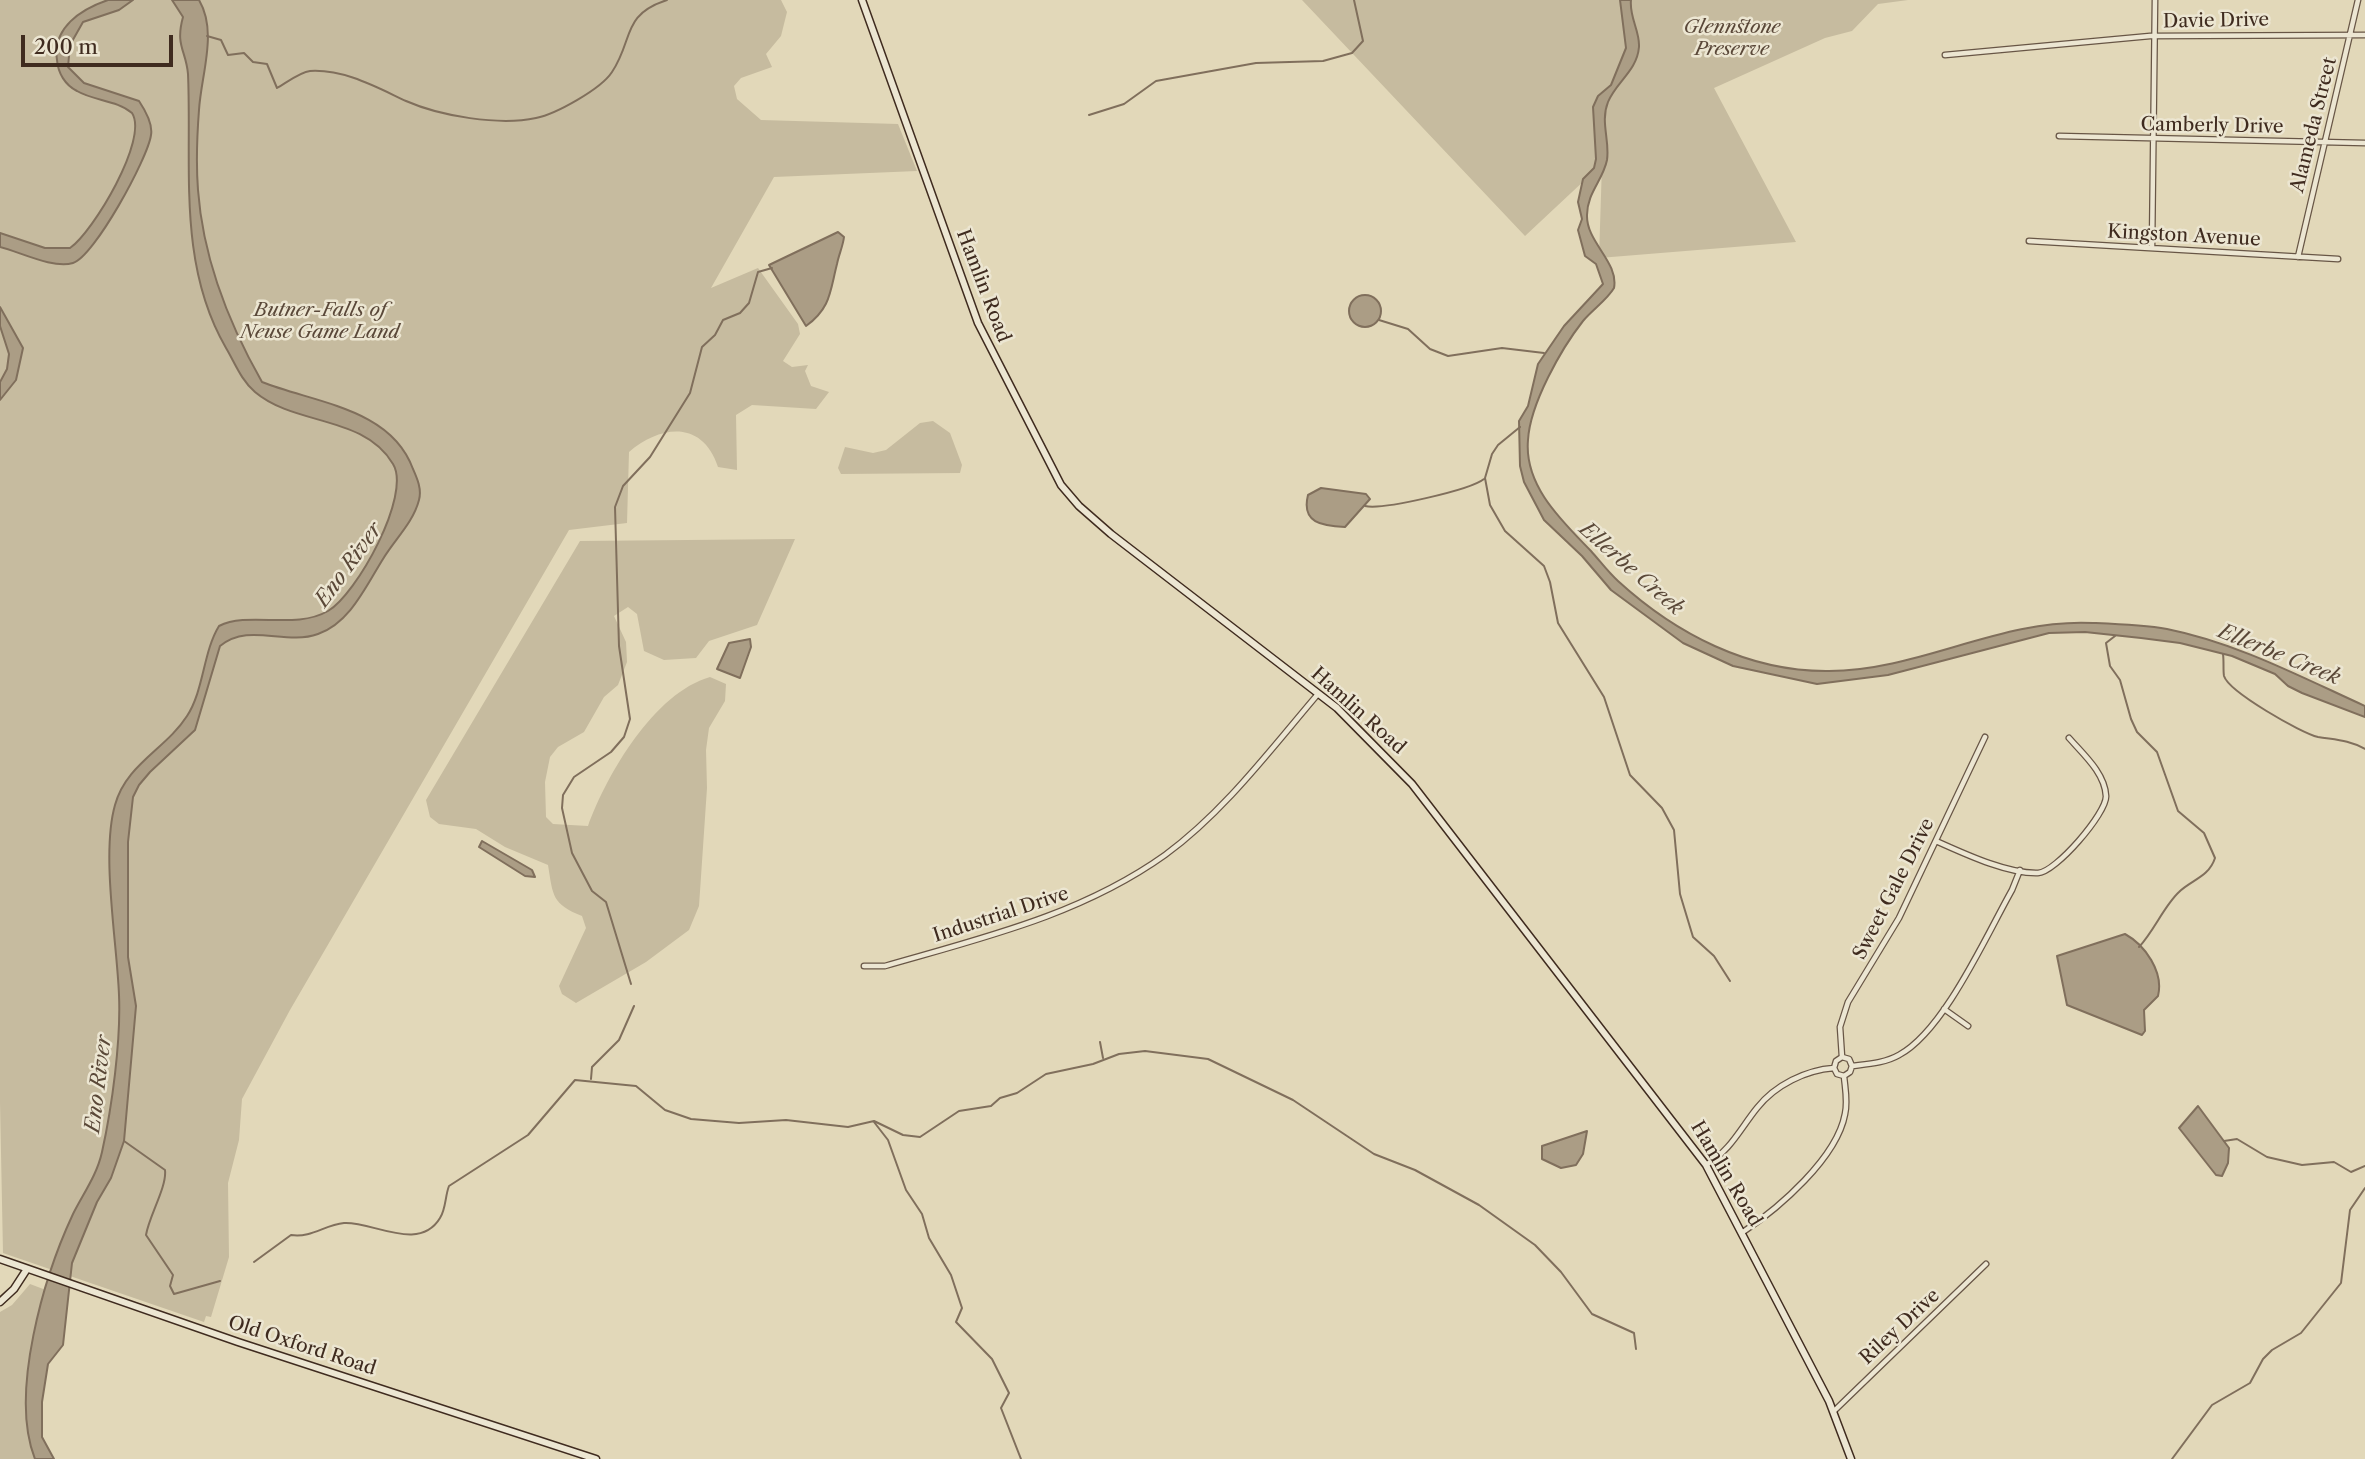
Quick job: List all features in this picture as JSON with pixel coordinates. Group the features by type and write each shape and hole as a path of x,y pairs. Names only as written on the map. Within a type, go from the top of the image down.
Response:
{"street":[{"name":"Hamlin Road","path":"862,0 978,323 1061,485 1079,506 1111,534 1319,693 1360,729 1412,784 1706,1165 1834,1411 1851,1459"},
{"path":"2152,248 2155,0"},
{"name":"Alameda Street","path":"2298,257 2358,0"},
{"name":"Davie Drive","path":"1945,55 2156,36 2365,35"},
{"name":"Camberly Drive","path":"2059,136 2365,143"},
{"name":"Kingston Avenue","path":"2029,242 2338,259"},
{"name":"Industrial Drive","path":"864,967 885,966 1054,915 1095,897 1152,863 1227,799 1319,693"},
{"name":"Sweet Gale Drive","path":"1842,1057 1840,1027 1848,1002 1899,918 1985,737"},
{"path":"1936,841 1976,858 2020,870 2035,873 2055,867 2106,803 2106,792 2099,774 2069,737"},
{"path":"1852,1066 1883,1062 1908,1050 1944,1009 2012,891 2020,870"},
{"path":"1944,1009 1968,1026"},
{"path":"1842,1057 1849,1059 1852,1066 1850,1072 1844,1076 1837,1074 1834,1068 1836,1061 1842,1057"},
{"path":"1706,1165 1729,1149 1759,1105 1808,1071 1834,1068"},
{"path":"1743,1232 1786,1201 1834,1142 1845,1115 1844,1076"},
{"name":"Old Oxford Road","path":"0,1259 82,1289 596,1459"},
{"name":"Riley Drive","path":"1834,1411 1986,1264"},
{"path":"0,1302 14,1289 27,1269"}],"green space":[{"name":"Butner-Falls of Neuse Game Land","path":"0,0 781,0 787,12 781,36 766,54 772,67 741,78 734,86 737,99 761,120 898,124 917,171 774,177 711,288 758,268 798,324 800,334 783,361 792,367 808,365 805,371 811,386 829,392 816,409 752,405 736,415 737,470 718,467 711,452 702,441 692,435 668,432 655,436 629,452 627,523 569,530 290,1010 242,1099 239,1140 228,1183 229,1257 211,1317 206,1316 204,1322 3,1253 0,1102"},
{"name":"Glennstone Preserve","path":"1302,0 1908,0 1878,4 1852,31 1825,38 1714,88 1796,242 1599,258 1602,164 1525,236"},
{"path":"933,421 950,433 962,465 960,473 841,474 838,468 845,447 873,453 886,450 920,423"},
{"path":"795,539 757,625 709,641 696,658 664,660 644,651 637,614 628,607 614,616 626,642 627,662 618,685 604,697 584,732 558,747 550,757 545,782 546,817 553,824 588,826 607,783 635,738 652,717 689,686 710,677 726,684 725,701 709,728 699,906 689,930 646,962 576,1003 562,994 559,986 586,928 582,916 559,903 553,892 548,865 505,847 476,829 439,824 430,817 426,800 580,541"},
{"path":"30,1284 59,1295 33,1430 43,1459 0,1459 0,1312 12,1305"}],"shaded area":[{"path":"108,0 133,0 119,10 83,22 70,45 68,67 84,83 139,101 151,126 148,147 119,205 94,244 82,257 73,263 56,264 0,247 0,233 45,248 70,248 92,224 126,163 133,143 135,126 132,113 119,105 73,88 63,78 57,60 59,38 70,21"},
{"path":"172,0 199,0 205,12 208,40 200,97 197,150 201,215 205,241 219,290 250,360 262,382 349,410 388,433 402,449 413,469 420,496 408,524 356,602 348,613 329,629 306,637 243,636 220,646 195,730 150,772 133,797 128,842 128,957 136,1006 124,1141 111,1178 97,1202 72,1263 63,1345 48,1364 42,1402 42,1437 54,1459 35,1459 28,1432 26,1402 33,1335 62,1240 100,1160 115,1074 119,995 109,848 111,825 120,791 137,768 178,728 193,706 219,626 244,620 301,619 328,611 340,601 353,586 378,543 395,498 397,479 393,464 380,448 365,437 289,411 255,392 239,371 210,316 193,249 188,74 180,35 183,17"},
{"path":"1620,0 1631,0 1639,47 1634,63 1608,102 1605,117 1607,160 1590,200 1587,215 1592,234 1612,269 1614,288 1583,321 1556,361 1534,410 1528,440 1532,473 1547,502 1614,578 1664,618 1689,633 1742,657 1770,665 1799,670 1862,669 1895,663 2026,628 2093,623 2140,626 2193,635 2244,652 2365,706 2365,717 2302,693 2288,686 2275,674 2232,656 2180,643 2085,632 2049,633 1888,675 1817,684 1733,666 1683,643 1611,590 1582,556 1544,520 1524,482 1520,466 1519,421 1528,406 1538,364 1564,326 1603,284 1596,264 1585,256 1578,230 1582,219 1578,202 1583,179 1594,168 1596,159 1593,107 1598,96 1611,85 1626,48"},
{"path":"838,232 844,237 828,298 820,313 806,326 769,265"},
{"path":"1365,295 1377,299 1381,311 1377,323 1365,327 1353,323 1349,311 1353,299"},
{"path":"0,307 23,348 16,380 0,400 0,382 7,369 9,354 0,326"},
{"path":"1321,488 1366,494 1370,499 1345,527 1329,526 1315,521 1308,512 1308,495"},
{"path":"750,639 751,647 740,678 717,669 729,643"},
{"path":"482,841 532,870 535,877 525,876 479,847"},
{"path":"2125,934 2146,952 2158,978 2158,996 2144,1010 2145,1031 2142,1035 2067,1005 2057,956"},
{"path":"2198,1106 2229,1148 2228,1163 2222,1176 2216,1175 2179,1128"},
{"path":"1587,1131 1583,1154 1576,1165 1561,1168 1542,1159 1542,1146"}],"waterway":[{"path":"207,36 221,40 228,55 244,53 253,62 267,64 277,88 306,72 323,71 360,80 435,111 488,120 521,120 555,112 598,86 619,60 635,21 652,6 667,0"},
{"path":"1089,115 1124,104 1156,81 1256,63 1323,61 1352,53 1363,41 1354,0"},
{"path":"631,984 606,902 592,891 572,853 562,808 563,795 574,777 611,752 624,737 630,719 619,646 615,507 623,486 650,457 690,393 702,347 715,335 723,320 740,313 749,303 758,272 772,268"},
{"path":"1379,320 1408,329 1430,349 1448,356 1502,348 1544,353"},
{"path":"1520,427 1498,445 1492,454 1485,478 1490,505 1505,531 1544,566 1558,623 1604,697 1630,775 1662,808 1674,830 1680,894 1693,937 1714,956 1730,981"},
{"path":"1365,506 1389,505 1426,498 1484,479"},
{"path":"2115,636 2106,643 2110,666 2120,680 2131,719 2137,732 2157,752 2178,811 2204,833 2215,858 2209,870 2174,898 2139,947"},
{"name":"Ellerbe Creek","path":"2223,654 2224,676 2238,692 2251,701 2309,734 2348,742 2365,749"},
{"path":"591,1079 592,1067 619,1040 634,1006"},
{"path":"1100,1042 1103,1058"},
{"path":"254,1262 291,1235 305,1235 337,1224 355,1224 408,1234 431,1228 442,1214 449,1186 528,1135 575,1080 636,1086 665,1110 691,1119 739,1123 786,1120 848,1127 874,1121 903,1135 920,1137 959,1111 991,1106 1000,1098 1017,1093 1046,1074 1093,1064 1119,1054 1145,1051 1208,1059 1293,1100 1374,1154 1415,1170 1479,1205 1535,1245 1561,1272 1592,1314 1634,1333 1636,1349"},
{"path":"874,1122 888,1140 906,1190 922,1214 929,1238 951,1275 962,1308 956,1322 992,1359 1009,1393 1001,1408 1021,1459"},
{"path":"2224,1141 2237,1139 2267,1157 2302,1165 2334,1162 2351,1172 2365,1166"},
{"path":"124,1141 165,1170 163,1185 146,1235 173,1275 170,1286 174,1294 220,1281"},
{"path":"2172,1459 2212,1405 2250,1383 2263,1359 2272,1350 2301,1333 2341,1283 2350,1210 2365,1188"}],"water label":[{"name":"Eno River","path":"349,565"},
{"name":"Eno River","path":"99,1084"}]}
